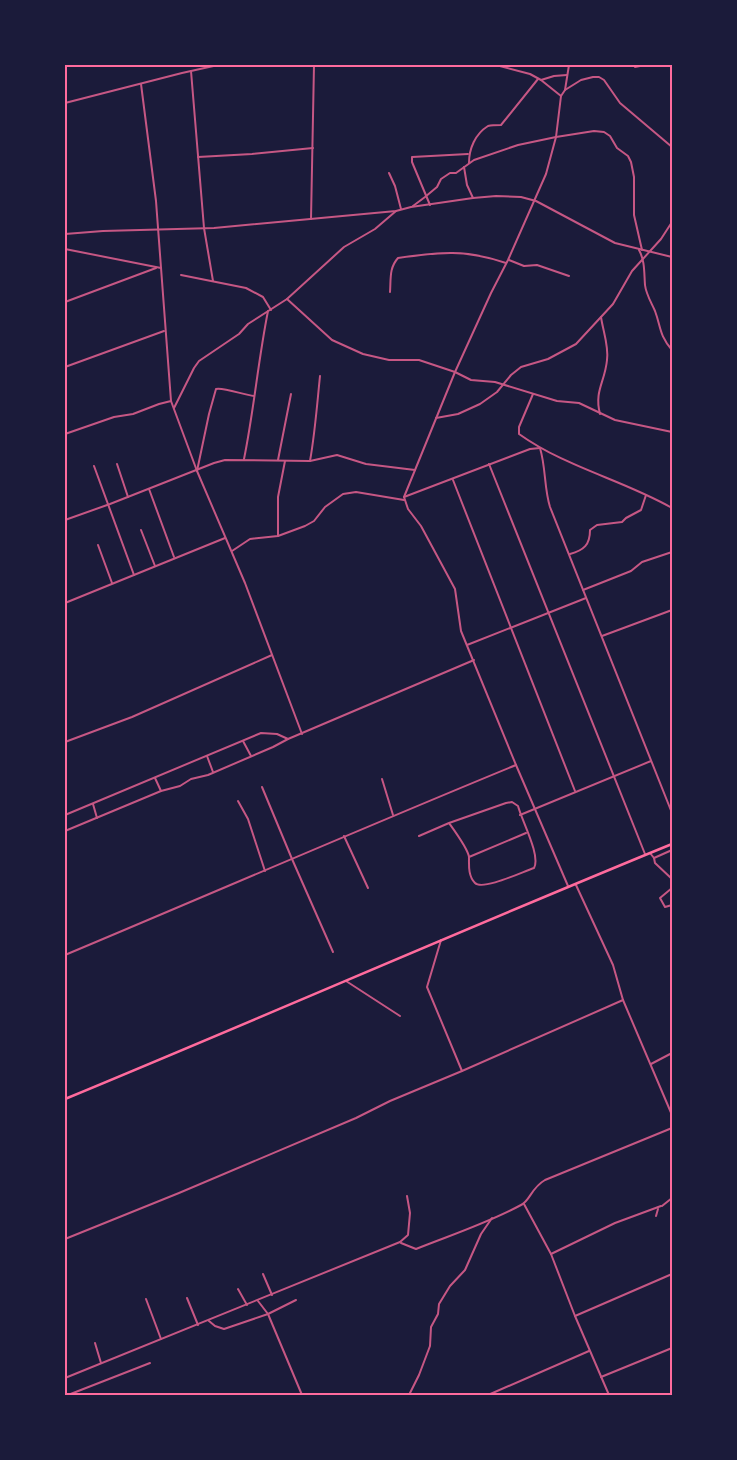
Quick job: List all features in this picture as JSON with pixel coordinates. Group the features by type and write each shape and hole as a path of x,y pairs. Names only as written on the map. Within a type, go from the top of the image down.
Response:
{"highway":[{"path":"65,1100 568,886 672,844"}],"street":[{"path":"65,102 205,66 218,65"},
{"path":"311,219 314,65"},
{"path":"496,65 530,74 562,96"},
{"path":"568,65 556,137 536,201 455,372 404,498 408,509 421,526 455,589 459,622 467,645 568,886"},
{"path":"635,67 645,65"},
{"path":"191,71 204,228 213,281"},
{"path":"469,163 471,145 480,134 490,126 500,125 539,80 567,75"},
{"path":"565,90 581,80 593,76 604,80 620,103 672,147"},
{"path":"141,84 158,230 171,401 197,470 232,551 273,655 302,734"},
{"path":"411,207 437,187 441,179 450,173 456,174 469,163 518,146 556,137 594,131 604,132 610,136 617,148 628,156 631,162 634,177 634,215 643,258 647,293 663,340 672,350"},
{"path":"198,157 313,148"},
{"path":"430,205 425,198 412,162 412,157 469,154"},
{"path":"464,167 467,185 473,198"},
{"path":"390,173 401,209"},
{"path":"65,234 214,228 396,211 473,198 513,197 536,201 606,239 640,250 672,257"},
{"path":"174,409 196,364 239,334 248,324 286,299 344,247 375,229 396,211"},
{"path":"436,418 458,414 480,404 504,385 511,375 521,367 548,359 576,344 618,296 632,272 666,232 672,222"},
{"path":"65,249 161,268"},
{"path":"390,292 391,270 398,258 444,252 463,252 506,263"},
{"path":"508,260 524,266 537,265 569,276"},
{"path":"65,302 156,268"},
{"path":"181,276 246,288 258,294 270,311 262,342 254,396 254,409 244,459"},
{"path":"286,299 332,340 359,352 389,360 419,360 475,381 490,381 557,401 579,402 600,414 624,423 672,432"},
{"path":"600,414 597,397 608,356 601,317"},
{"path":"65,367 165,331"},
{"path":"310,461 317,418 317,395 320,376"},
{"path":"197,470 216,389 220,388 254,396"},
{"path":"278,461 291,394"},
{"path":"533,394 519,427 519,434 540,448 672,508"},
{"path":"65,434 114,417 133,414 171,401"},
{"path":"232,551 250,539 278,536 314,521 324,507 348,492 404,498 489,464 530,449 540,448"},
{"path":"540,448 548,500 672,813"},
{"path":"65,519 108,505 214,463 244,459 310,461 337,455 366,464 416,470"},
{"path":"278,536 278,497 285,461"},
{"path":"117,464 128,497"},
{"path":"489,464 645,855"},
{"path":"94,466 134,575"},
{"path":"453,480 575,791"},
{"path":"149,489 175,558"},
{"path":"569,554 583,549 590,541 590,530 595,526 622,522 641,510 646,495"},
{"path":"141,530 155,566"},
{"path":"65,603 226,537"},
{"path":"98,545 113,584"},
{"path":"583,590 631,571 642,562 672,552"},
{"path":"467,645 586,598"},
{"path":"602,636 672,610"},
{"path":"65,742 132,717 273,655"},
{"path":"65,831 161,791 180,786 191,779 213,773 362,706 474,660"},
{"path":"65,815 261,733 277,734 288,739"},
{"path":"243,741 251,756"},
{"path":"207,756 213,773"},
{"path":"520,815 651,761"},
{"path":"65,955 516,765"},
{"path":"155,778 161,791"},
{"path":"382,779 394,816"},
{"path":"262,786 333,952"},
{"path":"238,801 248,819 266,871"},
{"path":"419,836 449,823 509,802 516,804 520,815 527,832 536,855 537,861 534,868 490,884 478,885 470,874 467,862 469,857 527,832"},
{"path":"93,804 97,818"},
{"path":"449,823 469,857"},
{"path":"344,836 368,888"},
{"path":"654,858 672,850"},
{"path":"650,853 655,863 672,880"},
{"path":"576,883 613,965 623,1000 672,1115"},
{"path":"672,888 660,898 665,907 672,905"},
{"path":"441,940 427,987 462,1071"},
{"path":"346,981 400,1016"},
{"path":"65,1239 205,1183 623,1000"},
{"path":"651,1064 672,1053"},
{"path":"400,1242 416,1249 492,1218 524,1204 533,1188 545,1180 672,1128"},
{"path":"65,1378 272,1296 400,1242 408,1235 410,1212 407,1196"},
{"path":"551,1254 615,1223 661,1206 672,1198"},
{"path":"524,1204 551,1254 589,1351 609,1395"},
{"path":"656,1216 661,1206"},
{"path":"409,1395 430,1346 432,1327 438,1314 439,1304 450,1286 465,1270 481,1234 492,1218"},
{"path":"262,1274 272,1296"},
{"path":"575,1316 672,1274"},
{"path":"238,1289 247,1305"},
{"path":"187,1298 198,1325"},
{"path":"146,1299 161,1339"},
{"path":"208,1321 224,1329 268,1314 296,1300"},
{"path":"258,1301 268,1314 302,1395"},
{"path":"95,1343 101,1363"},
{"path":"601,1377 672,1348"},
{"path":"488,1395 589,1351"},
{"path":"68,1395 150,1363"}]}
